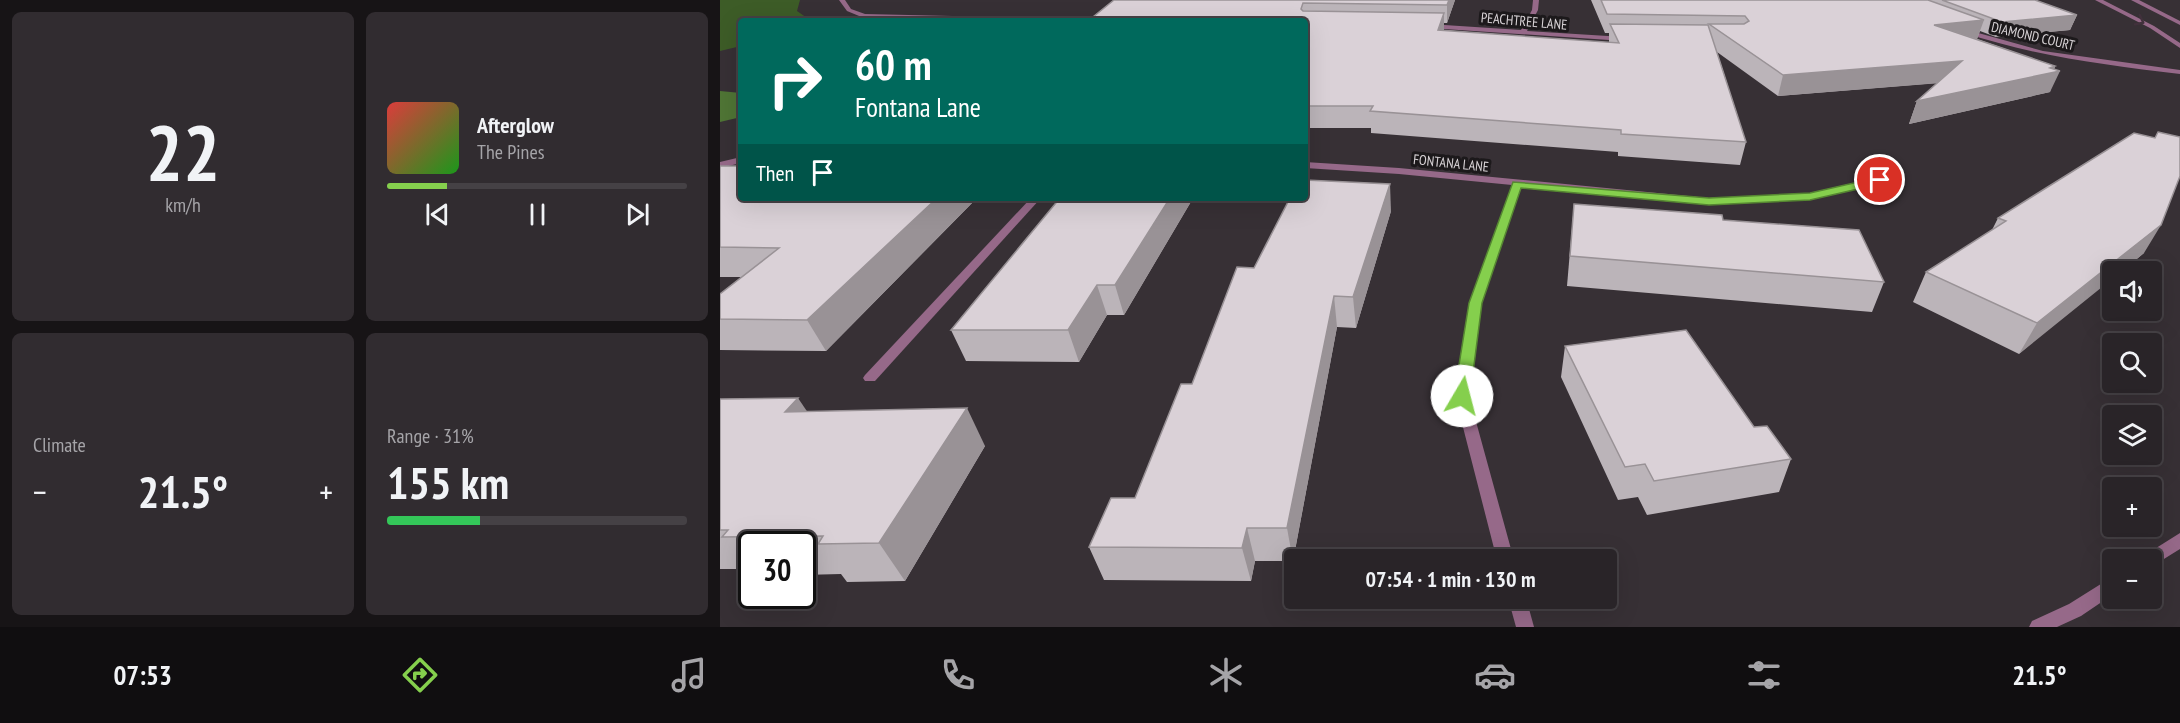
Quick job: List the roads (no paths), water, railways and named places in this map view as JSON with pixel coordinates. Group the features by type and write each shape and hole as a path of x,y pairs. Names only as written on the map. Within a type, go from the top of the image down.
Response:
{"street":[{"path":"842,0 849,10 864,16 954,18"},
{"path":"1523,33 1535,10 1536,0"},
{"path":"2098,0 2152,27 2180,46"},
{"path":"2134,0 2180,23"},
{"name":"PEACHTREE LANE","path":"1423,26 1630,40"},
{"name":"DIAMOND COURT","path":"1951,26 2023,49 2081,60 2180,72"},
{"path":"720,165 738,161"},
{"name":"FONTANA LANE","path":"1308,165 1399,171 1709,201 1810,196 1880,180"},
{"path":"1503,549 1462,396 1476,303 1517,184"},
{"path":"870,378 1033,201"},
{"path":"2162,552 2180,540"},
{"path":"2038,627 2075,610 2102,592"},
{"path":"1520,609 1525,627"}]}
